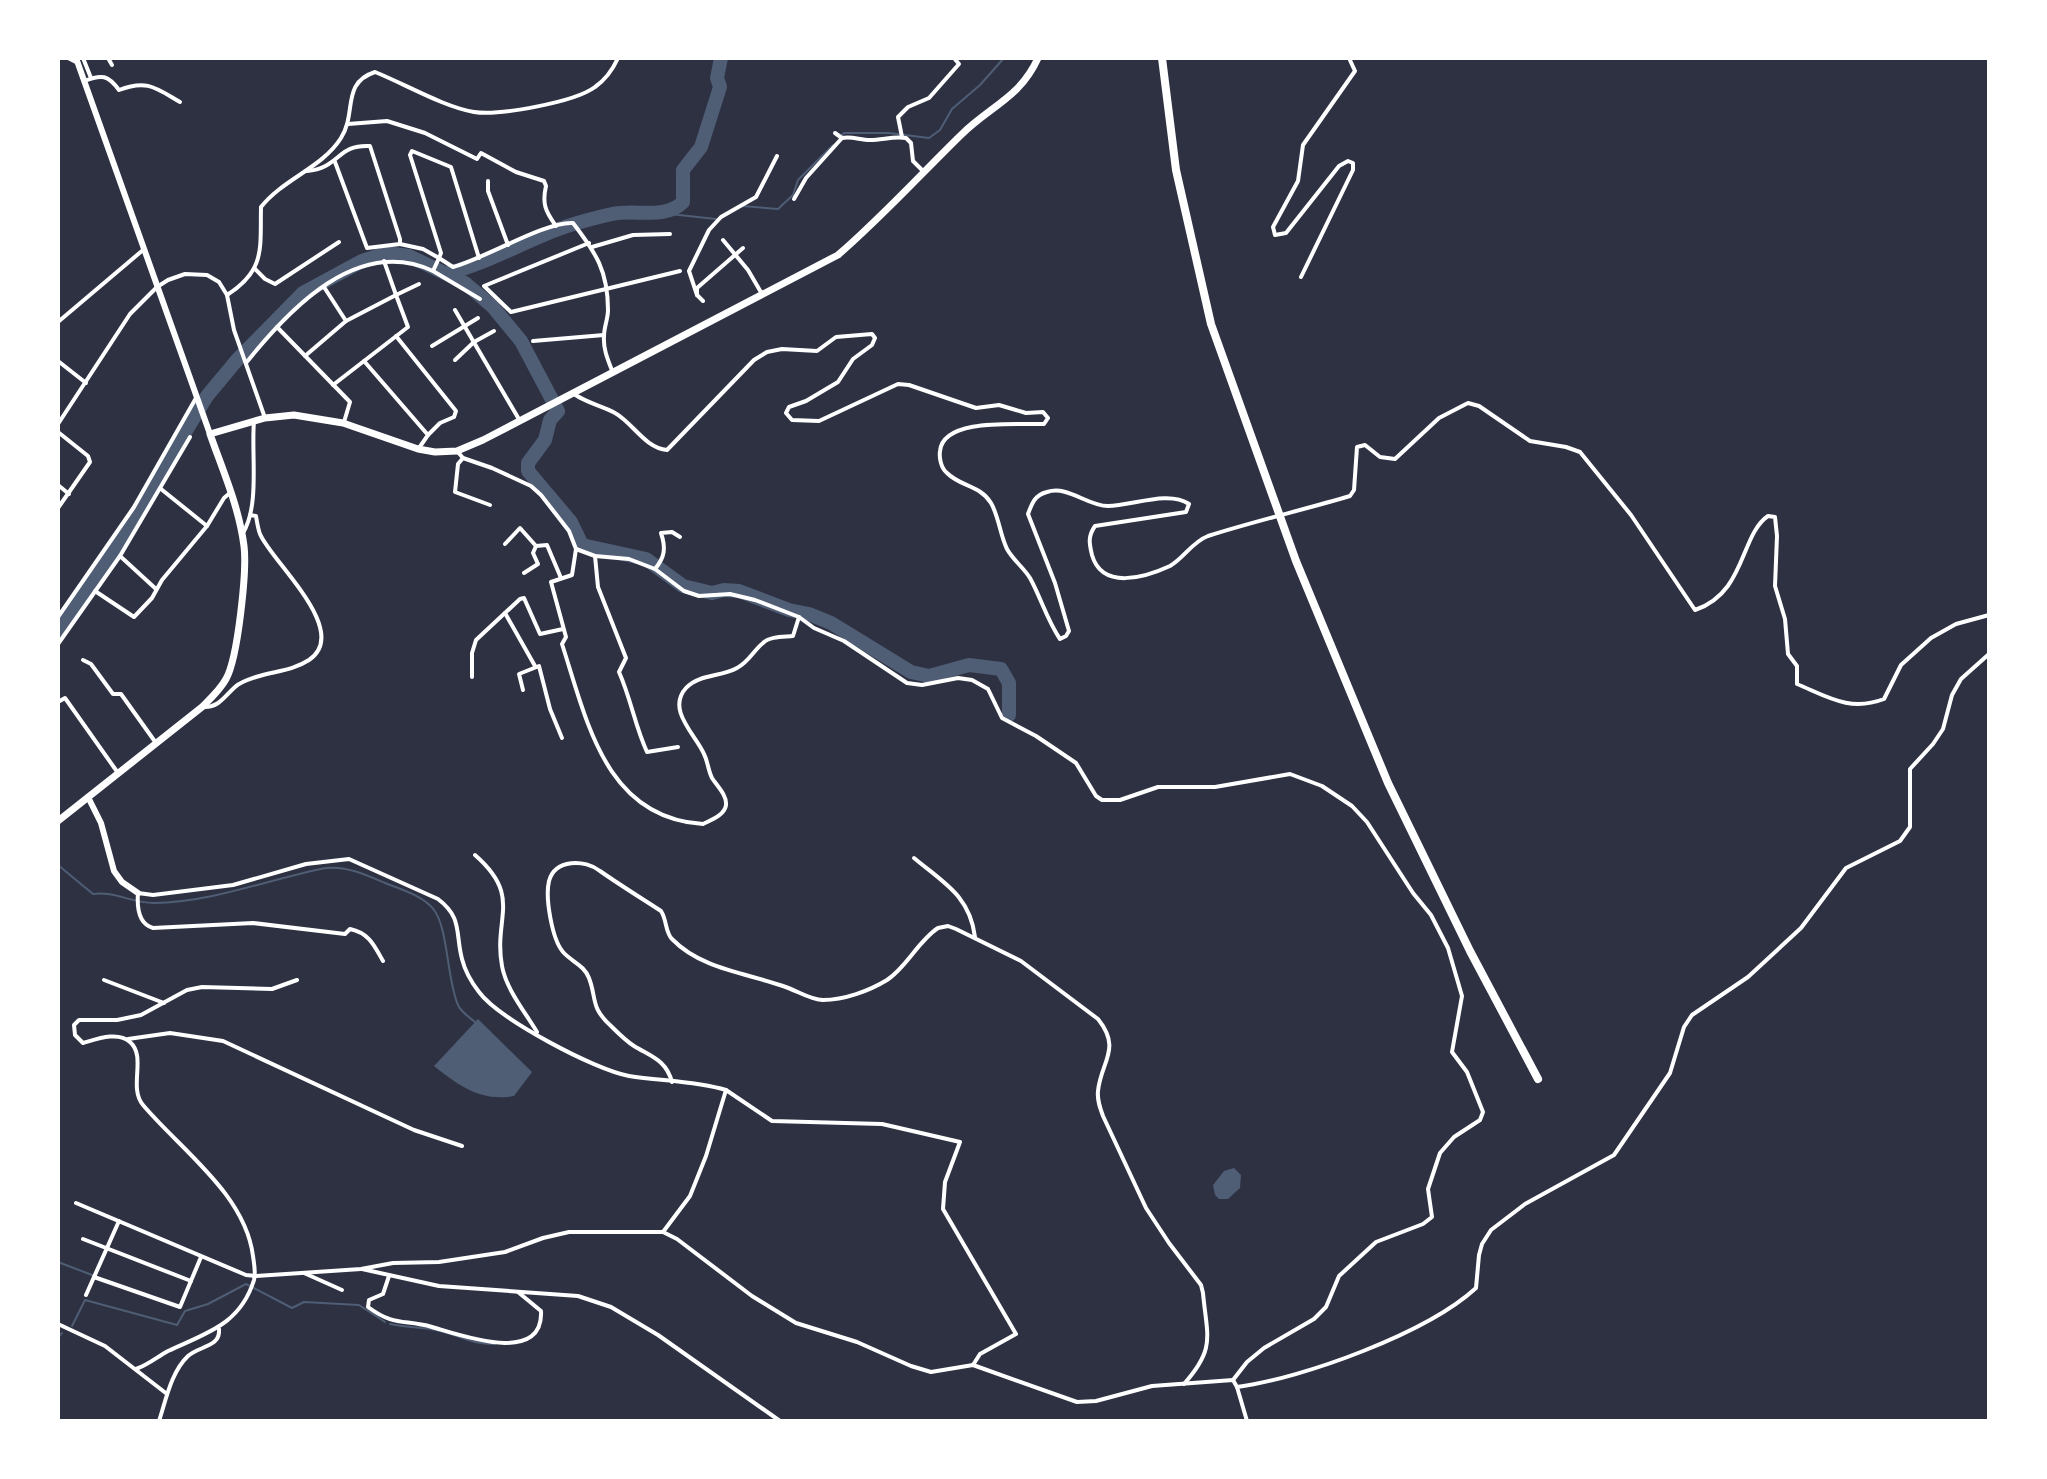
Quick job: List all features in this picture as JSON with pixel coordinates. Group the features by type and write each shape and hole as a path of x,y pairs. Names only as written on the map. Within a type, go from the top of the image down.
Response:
{"highway":[{"path":"1162,58 1176,170 1211,324 1296,561 1388,783 1470,951 1538,1079"}],"main road":[{"path":"58,821 202,707 226,679 236,650 245,561 231,492 210,434 265,418 294,415 343,423 418,449 460,454 838,255 964,132 1018,90 1038,58"}],"street":[{"path":"68,58 79,60 88,79 143,250 210,434"},
{"path":"108,58 112,65"},
{"path":"227,295 246,283 255,269 260,244 261,207 333,148 348,124 353,89 362,77 375,72 458,108 494,113 523,110 593,89 605,78 618,58"},
{"path":"902,137 898,117 908,107 929,98 959,64 954,58"},
{"path":"1301,277 1353,170 1353,163 1348,161 1339,166 1286,233 1275,235 1273,227 1298,181 1303,145 1355,71 1349,58"},
{"path":"88,79 103,75 110,78 119,90 139,83 148,84 180,102"},
{"path":"348,124 387,121 425,133 477,159 481,153 516,172 544,181 546,213 556,226"},
{"path":"835,133 842,138 873,140 902,137 911,143 913,161 924,172"},
{"path":"794,199 806,178 842,138"},
{"path":"305,171 324,169 345,150 356,145 370,146 400,244"},
{"path":"434,270 441,253 410,155 412,151 451,167 479,258"},
{"path":"703,301 697,295 689,271 709,230 720,219 756,197 777,156"},
{"path":"335,162 367,248 400,244 423,249 453,267 556,226 575,225 591,244 600,262 608,312 605,353 613,373"},
{"path":"488,181 488,191 508,245"},
{"path":"670,234 633,235 591,244 484,286 511,312 680,271"},
{"path":"723,240 764,296"},
{"path":"255,269 275,284 339,242"},
{"path":"697,295 697,288 743,248"},
{"path":"58,322 143,250"},
{"path":"333,385 408,327 384,261"},
{"path":"245,360 306,298 350,272 384,261 413,262 434,270 480,299"},
{"path":"58,424 121,327 157,287 185,274 207,275 219,282 227,295 240,351 265,418"},
{"path":"305,356 346,321 419,284"},
{"path":"324,287 346,321"},
{"path":"455,310 520,421"},
{"path":"432,346 478,318"},
{"path":"277,327 350,402 343,423"},
{"path":"455,360 474,342 494,331"},
{"path":"573,393 615,413 653,445 667,450 754,360 767,352 782,349 817,351 836,337 872,334 875,338 872,345 853,359 838,382 789,407 786,413 792,420 819,421 898,384 976,408 999,405 1026,413 1043,412 1048,418 1044,424 988,425 948,434 939,454 941,466 948,475 984,492 993,507 1008,549 1028,574 1060,639 1069,631 1055,583 1028,514 1034,498 1058,490 1105,507 1161,499 1183,500 1189,504 1186,512 1095,526 1090,534 1094,561 1102,574 1118,580 1169,566 1205,538 1350,496 1354,490 1357,447 1365,445 1380,457 1395,459 1439,418 1468,403 1491,413 1530,441 1580,452 1631,515 1695,610 1702,608 1727,587 1741,567 1760,522 1768,516 1775,517 1775,586 1785,619 1788,654 1797,666 1797,684 1842,703 1867,706 1884,699 1901,665 1931,638 1956,624 1989,615"},
{"path":"533,341 604,335"},
{"path":"396,336 456,411 454,417 440,423 418,449"},
{"path":"58,361 86,383"},
{"path":"364,361 428,435"},
{"path":"58,617 134,507 197,400"},
{"path":"58,413 64,417"},
{"path":"242,535 250,515 254,421"},
{"path":"58,432 88,456 90,462 58,508"},
{"path":"58,644 120,556 190,437"},
{"path":"490,505 455,492 460,454 531,486 560,518 576,549 572,575 551,582 566,637 562,644 587,726 620,782 647,809 673,819 703,824 724,810 726,803 704,754 683,721 679,707 682,691 693,682 735,670 747,662 763,642 793,636 799,617"},
{"path":"58,485 69,494"},
{"path":"161,489 207,526"},
{"path":"95,591 134,617 152,598 231,492"},
{"path":"202,707 212,707 237,685 289,670 311,659 318,648 320,634 313,608 261,536 256,516 250,515"},
{"path":"505,544 520,528 536,546"},
{"path":"655,569 666,547 661,533 672,532 680,537"},
{"path":"536,546 547,545 561,578"},
{"path":"524,573 538,564 533,553 536,546"},
{"path":"76,1203 201,1257 256,1276 361,1269 376,1264 439,1262 505,1252 569,1232 663,1232 677,1239 752,1296 796,1323 857,1342 931,1372 973,1365 1077,1402 1096,1401 1152,1386 1233,1380 1247,1362 1264,1348 1314,1319 1326,1307 1339,1276 1376,1242 1423,1224 1432,1217 1428,1189 1440,1153 1454,1137 1480,1120 1483,1112 1467,1072 1452,1052 1462,1008 1459,983 1448,948 1431,915 1367,822 1352,806 1322,786 1290,774 1215,787 1158,787 1120,800 1102,800 1096,796 1076,763 1002,718 988,689 972,680 958,678 922,685 907,683 844,641 814,628 799,617 730,594 699,596 684,591 655,569 629,559 595,556 576,549"},
{"path":"120,556 156,589"},
{"path":"595,556 598,587 626,658 619,672 631,701 638,732 647,752 678,747"},
{"path":"472,677 472,653 476,640 524,598 540,634 563,629"},
{"path":"505,613 536,667 539,666 550,709 562,738"},
{"path":"1237,1387 1269,1382 1340,1359 1434,1320 1458,1305 1476,1288 1479,1255 1491,1230 1525,1204 1614,1155 1670,1073 1684,1027 1692,1015 1748,977 1801,928 1846,868 1890,847 1906,834 1910,827 1910,769 1943,729 1952,695 1961,679 1989,654"},
{"path":"83,660 91,664 113,694 121,694 156,743"},
{"path":"523,690 519,674 536,667"},
{"path":"58,702 65,698 118,773"},
{"path":"88,797 101,823 114,871 122,882 138,893 153,895 233,885 306,864 349,859 438,899 449,907 456,918 462,959 480,994 502,1014 593,1063 625,1075 709,1085 726,1090 772,1121 882,1124 960,1142 945,1182 943,1209 1016,1334 980,1354 973,1365"},
{"path":"475,855 498,880 504,903 501,957 504,974 538,1034"},
{"path":"914,858 960,896 967,906 975,937"},
{"path":"672,1082 668,1068 659,1059 631,1044 608,1024 596,1009 590,980 584,969 564,953 557,941 550,916 549,882 553,873 570,863 580,862 596,867 661,911 672,940 707,963 770,981 814,1000 837,999 889,979 938,928 948,926 1021,961 1098,1019 1108,1031 1111,1044 1098,1088 1103,1116 1146,1208 1201,1285 1203,1293 1207,1347 1204,1358 1184,1384"},
{"path":"138,893 137,906 141,918 146,926 153,928 253,923 345,934 350,929 370,938 383,961"},
{"path":"104,980 164,1003"},
{"path":"297,980 272,989 202,987 187,990 141,1015 117,1020 79,1020 74,1025 75,1035 83,1043 115,1036 128,1039 170,1033 223,1041 414,1130 462,1146"},
{"path":"128,1039 135,1048 135,1086 142,1104 214,1177 247,1227 256,1276 236,1313 219,1329 136,1369"},
{"path":"663,1232 690,1196 726,1090"},
{"path":"86,1295 119,1221"},
{"path":"83,1239 191,1281"},
{"path":"94,1277 180,1307 201,1257"},
{"path":"361,1269 439,1286 578,1296 611,1307 658,1335 780,1421"},
{"path":"303,1273 342,1290"},
{"path":"389,1276 383,1294 369,1300 368,1307 389,1321 429,1326 468,1339 521,1342 538,1329 542,1323 541,1311 518,1292"},
{"path":"58,1324 105,1346 167,1394"},
{"path":"159,1421 179,1367 190,1355 216,1341 220,1335 219,1329"},
{"path":"1233,1380 1247,1421"}],"water":[{"path":"478,1019 532,1072 514,1096 491,1097 471,1091 434,1066"},
{"path":"1234,1168 1241,1175 1240,1188 1228,1199 1219,1199 1213,1185 1224,1171"}],"waterway":[{"path":"448,273 579,222 612,214 668,211 683,202 683,170 701,147 720,87 717,78 721,58"},
{"path":"840,137 844,133 889,133 929,138 940,130 952,109 980,85 1004,58"},
{"path":"742,206 778,209 793,195 798,180 833,145"},
{"path":"661,213 716,219"},
{"path":"58,630 116,547 207,396 237,360 303,293 362,261 387,253 409,256 465,283 493,307 521,341 558,411 550,420 545,440 528,463 528,471 571,522 582,545 646,559 683,586 712,593 739,591 789,610 809,614 831,623 911,672 929,676 969,665 1001,669 1009,683 1009,715"},
{"path":"58,865 93,894 154,903 198,899 326,868 364,874 418,897 434,910 442,929 458,1005 475,1022"},
{"path":"58,1262 92,1275"},
{"path":"72,1326 85,1300 177,1325 185,1311 208,1304 246,1284 292,1308 304,1302 359,1305 385,1322"},
{"path":"390,1324 495,1344"},
{"path":"58,1338 62,1333"}]}
